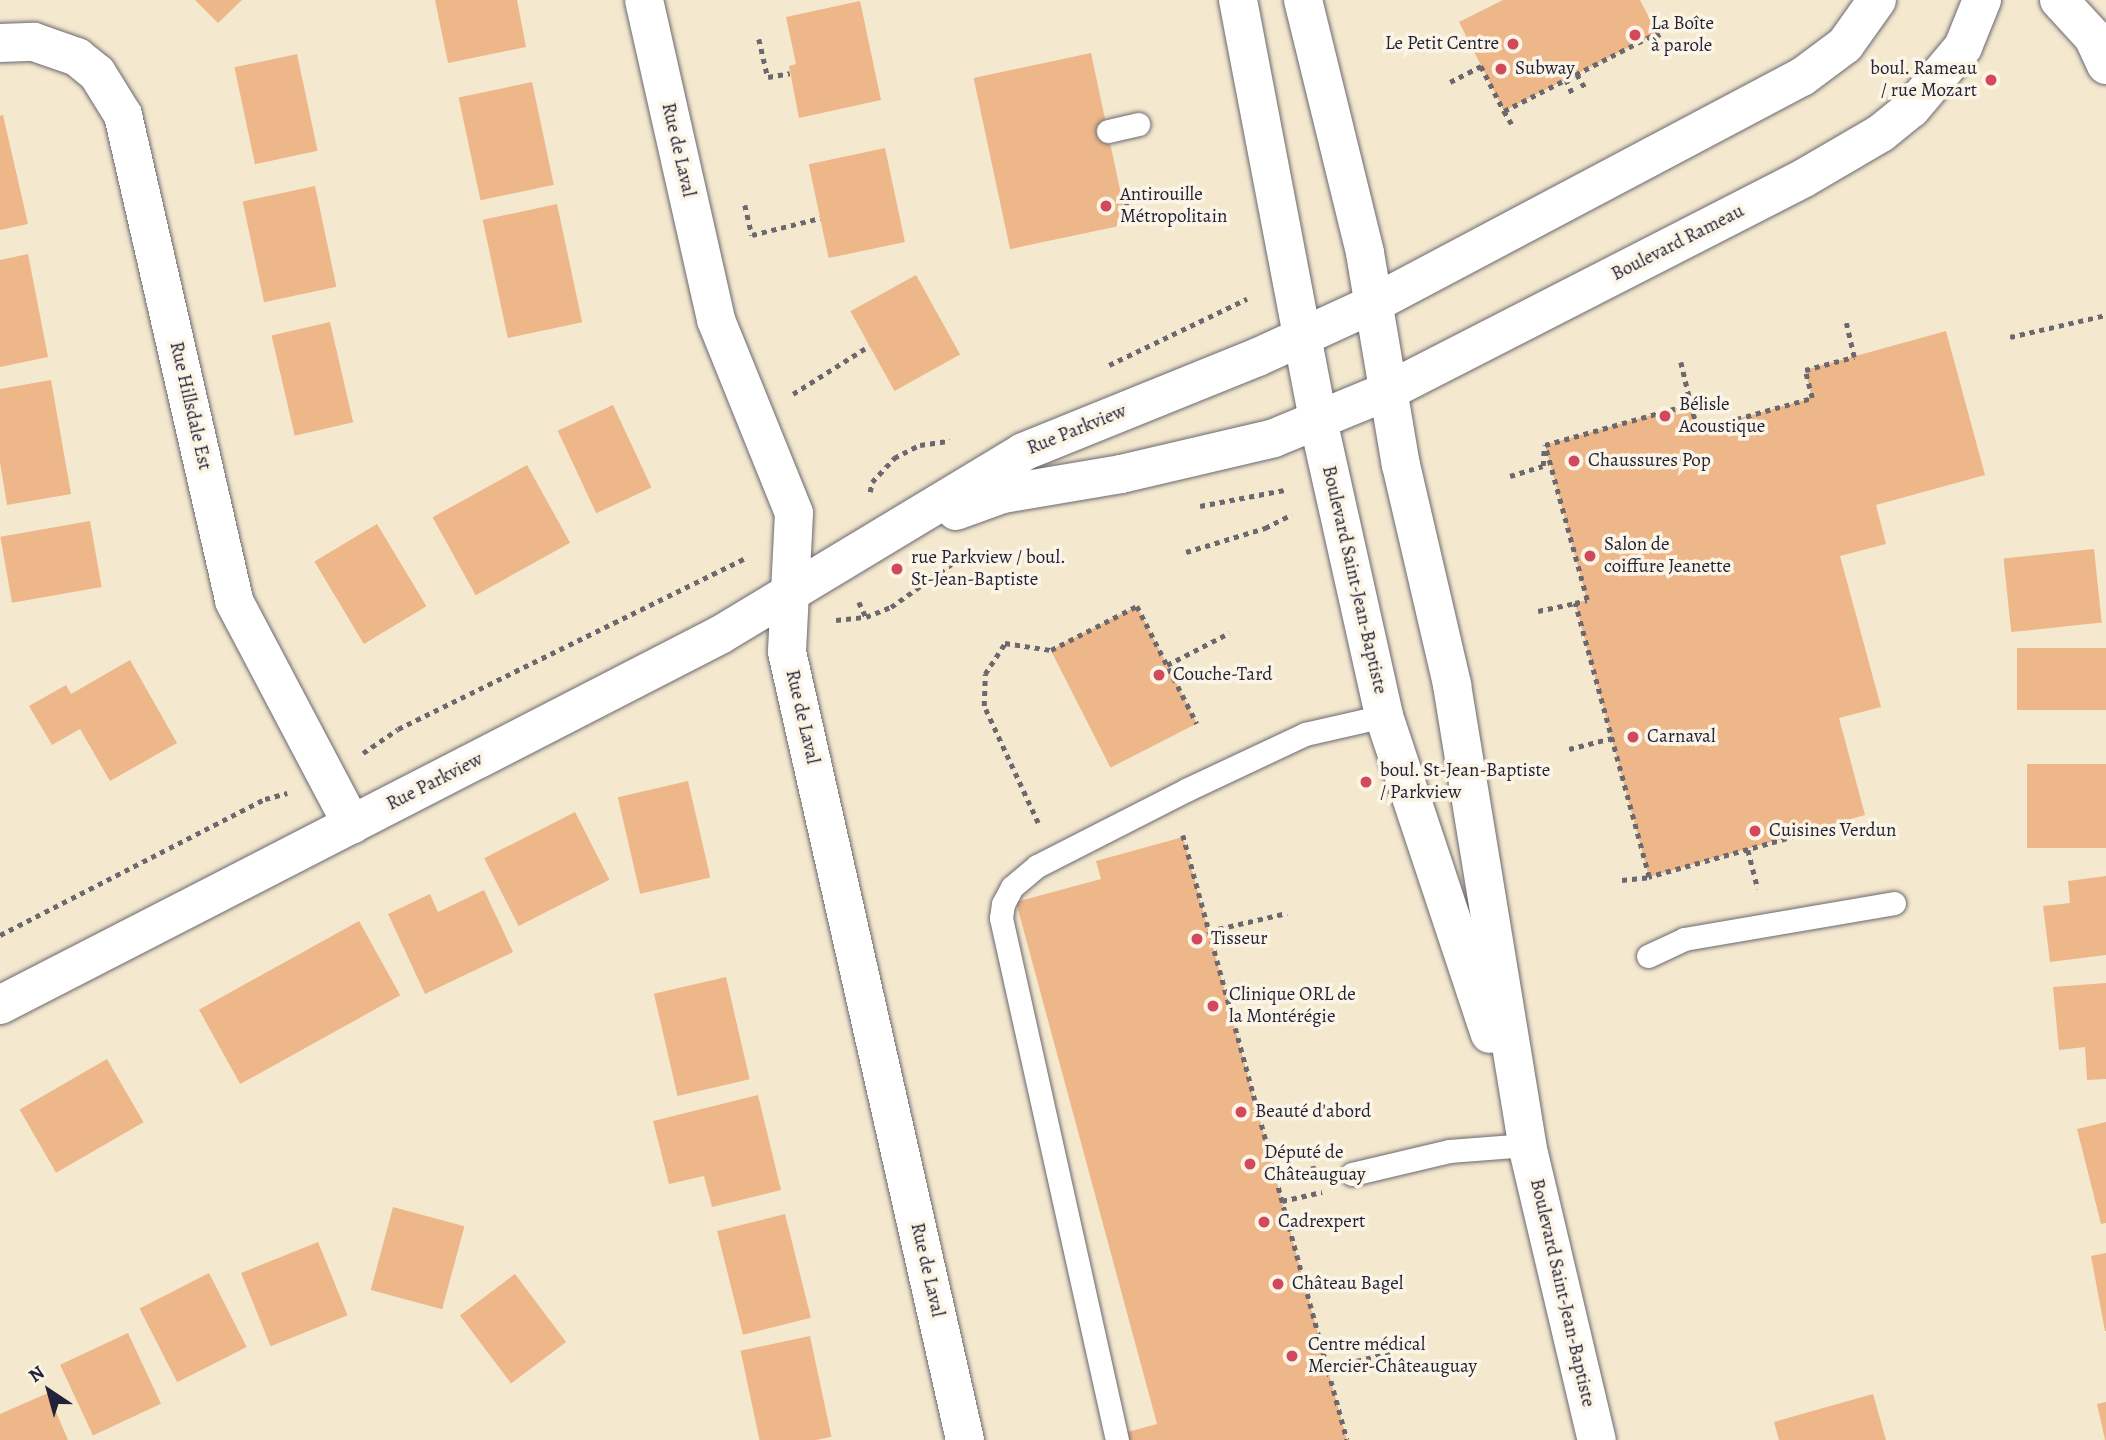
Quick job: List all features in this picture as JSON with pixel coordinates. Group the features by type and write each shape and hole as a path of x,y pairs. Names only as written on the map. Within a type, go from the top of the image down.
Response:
{"main road":[{"name":"Rue de Laval","path":"644,0 716,320 794,513 788,652 965,1440"},
{"name":"Boulevard Saint-Jean-Baptiste","path":"1238,0 1318,420 1384,716 1527,1145"},
{"name":"Boulevard Saint-Jean-Baptiste","path":"1303,0 1356,215 1388,391 1452,685 1527,1145 1597,1440"},
{"path":"1303,336 1371,304 1802,77 1845,45 1877,0"},
{"name":"Boulevard Rameau","path":"1318,420 1388,391 1804,178 1881,133 1911,109 1963,47 1982,0"},
{"path":"2059,0 2093,37 2106,65"},
{"name":"Rue Hillsdale Est","path":"0,43 34,42 77,57 97,73 122,115 234,600 352,825"},
{"name":"Rue Parkview","path":"0,1006 720,635 1035,446 1303,336"},
{"name":"Rue Parkview","path":"863,548 1003,494 1121,474 1243,446 1318,420"}],"lane":[{"path":"1108,131 1139,124"},
{"path":"1117,1440 1001,918 1012,887 1037,866 1285,742 1384,716"},
{"path":"1647,956 1684,939 1894,903"},
{"path":"1352,1174 1448,1151 1527,1145"}],"path":[{"path":"1504,111 1657,33 1664,46"},
{"path":"759,39 768,76 790,73"},
{"path":"1450,82 1482,66 1513,126"},
{"path":"1577,74 1585,88"},
{"path":"1566,79 1573,95"},
{"path":"1124,203 1155,196"},
{"path":"745,205 752,234 820,218"},
{"path":"1125,357 1247,299"},
{"path":"2010,337 2106,315"},
{"path":"1681,362 1698,430 1812,398 1805,370 1854,357 1846,321"},
{"path":"756,419 869,345"},
{"path":"1545,445 1691,404"},
{"path":"1510,476 1543,466 1545,445"},
{"path":"1538,611 1587,600 1545,445"},
{"path":"1186,552 1265,528 1302,508"},
{"path":"381,744 398,729 737,562"},
{"path":"832,620 866,617 891,607 932,576"},
{"path":"1575,603 1649,877"},
{"path":"1080,844 1069,824 1035,823 984,706 985,674 1005,643 1051,650 1137,606 1197,724"},
{"path":"1167,664 1228,633"},
{"path":"1569,749 1612,738"},
{"path":"0,935 265,799 279,797"},
{"path":"1622,880 1649,877 1825,828"},
{"path":"1183,837 1346,1440"},
{"path":"1209,932 1287,914"},
{"path":"1276,1178 1316,1168"},
{"path":"1282,1201 1322,1192"},
{"path":"1327,1367 1394,1352"}],"building":[{"path":"195,0 242,0 218,23"},
{"path":"435,0 517,0 526,47 448,63"},
{"path":"1503,0 1640,0 1657,33 1504,111 1459,22"},
{"path":"860,1 881,100 799,118 789,66 796,64 786,17"},
{"path":"1091,53 1127,224 1010,249 974,78"},
{"path":"297,54 318,151 255,164 234,67"},
{"path":"532,82 554,185 480,200 459,98"},
{"path":"3,115 28,224 0,230 0,116"},
{"path":"885,148 905,242 829,258 809,164"},
{"path":"315,186 336,287 264,302 243,201"},
{"path":"557,204 582,322 508,338 483,220"},
{"path":"28,254 48,357 0,367 0,260"},
{"path":"916,275 960,355 895,391 850,311"},
{"path":"330,322 353,422 295,436 272,335"},
{"path":"1946,331 1985,475 1876,505 1886,544 1840,556 1881,707 1839,718 1865,815 1649,877 1575,603 1587,600 1545,445 1691,404 1698,430 1812,398 1805,370"},
{"path":"51,380 71,494 7,505 0,462 0,389"},
{"path":"613,405 651,487 596,513 558,431"},
{"path":"527,465 570,543 476,595 433,517"},
{"path":"90,521 102,587 12,603 0,537"},
{"path":"377,524 426,606 364,644 314,562"},
{"path":"2094,549 2102,623 2011,632 2003,559"},
{"path":"1137,606 1197,724 1110,768 1051,650"},
{"path":"2017,648 2106,648 2106,710 2017,710"},
{"path":"130,660 177,743 110,781 80,729 52,745 29,706 66,685 71,694"},
{"path":"2027,764 2106,764 2106,848 2027,848"},
{"path":"688,781 710,877 640,894 618,797"},
{"path":"575,812 610,880 519,926 484,858"},
{"path":"1183,837 1347,1440 1126,1440 1124,1433 1157,1424 1016,902 1101,879 1096,861"},
{"path":"2106,876 2106,955 2050,962 2043,906 2070,903 2068,881"},
{"path":"484,890 513,952 425,994 388,914 430,894 438,912"},
{"path":"359,921 400,995 240,1084 199,1010"},
{"path":"726,977 750,1079 678,1096 654,994"},
{"path":"2106,983 2106,1079 2087,1080 2085,1047 2059,1050 2053,987"},
{"path":"107,1059 144,1122 56,1173 20,1110"},
{"path":"758,1095 781,1190 712,1207 704,1176 669,1184 653,1121"},
{"path":"2106,1122 2106,1223 2101,1224 2077,1129"},
{"path":"393,1207 464,1226 442,1309 371,1290"},
{"path":"785,1214 811,1318 743,1335 717,1231"},
{"path":"318,1242 348,1315 271,1346 241,1273"},
{"path":"2106,1253 2106,1331 2105,1331 2091,1256"},
{"path":"209,1273 247,1347 177,1382 140,1308"},
{"path":"515,1274 566,1342 511,1383 460,1316"},
{"path":"128,1333 161,1404 93,1435 60,1365"},
{"path":"810,1336 831,1437 816,1440 760,1440 741,1351"},
{"path":"48,1393 68,1440 0,1440 0,1414"},
{"path":"1873,1394 1886,1440 1779,1440 1774,1422"},
{"path":"2106,1402 2106,1440 2105,1440 2097,1404"}],"place":[{"name":"La Boîte à parole","path":"1635,35"},
{"name":"Le Petit Centre","path":"1513,44"},
{"name":"Subway","path":"1501,69"},
{"name":"boul. Rameau / rue Mozart","path":"1991,80"},
{"name":"Antirouille Métropolitain","path":"1106,206"},
{"name":"Bélisle Acoustique","path":"1665,416"},
{"name":"Chaussures Pop","path":"1574,461"},
{"name":"Salon de coiffure Jeanette","path":"1590,556"},
{"name":"rue Parkview / boul. St-Jean-Baptiste","path":"897,569"},
{"name":"Couche-Tard","path":"1159,675"},
{"name":"Carnaval","path":"1633,737"},
{"name":"boul. St-Jean-Baptiste / Parkview","path":"1366,782"},
{"name":"Cuisines Verdun","path":"1755,831"},
{"name":"Tisseur","path":"1197,939"},
{"name":"Clinique ORL de la Montérégie","path":"1213,1006"},
{"name":"Beauté d'abord","path":"1241,1112"},
{"name":"Député de Châteauguay","path":"1250,1164"},
{"name":"Cadrexpert","path":"1264,1222"},
{"name":"Château Bagel","path":"1278,1284"},
{"name":"Centre médical Mercier-Châteauguay","path":"1292,1356"}]}
